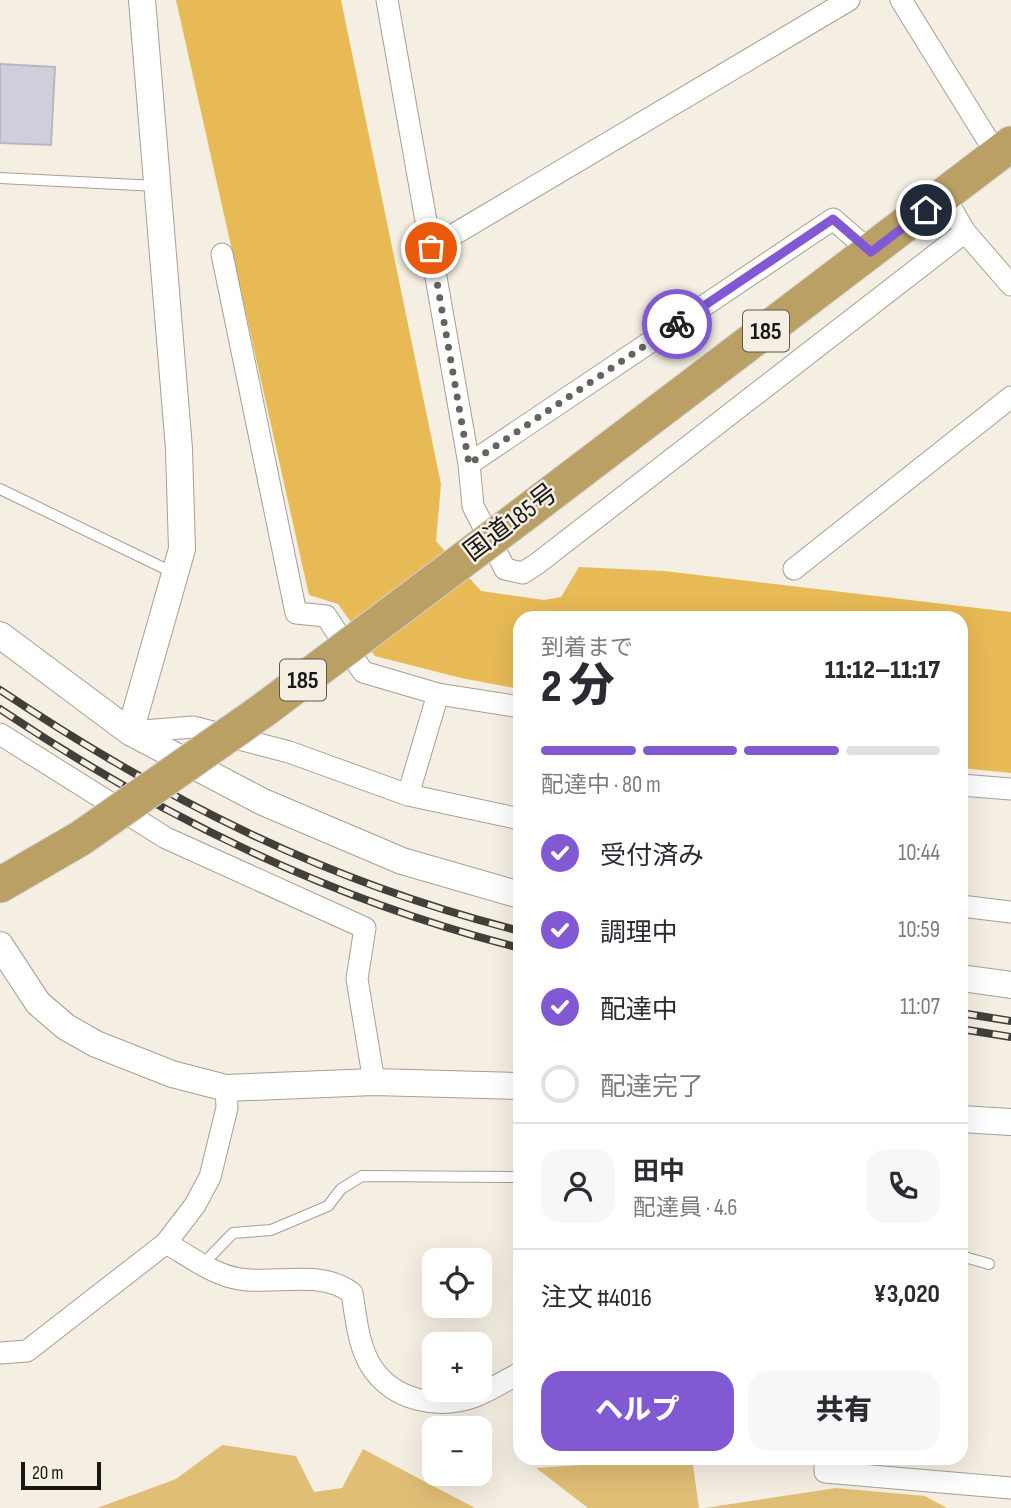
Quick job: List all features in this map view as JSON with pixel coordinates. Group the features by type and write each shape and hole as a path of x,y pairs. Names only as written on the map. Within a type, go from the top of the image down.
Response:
{"highway":[{"name":"国道185号","path":"0,885 81,838 265,709 1004,150"}],"street":[{"path":"130,732 182,549 179,449 142,0"},
{"path":"387,0 469,464 473,506 505,569 523,573 965,232"},
{"path":"431,248 849,0"},
{"path":"901,0 1004,150"},
{"path":"944,196 965,232 1011,285"},
{"path":"469,464 833,219 871,252"},
{"path":"222,254 296,613 326,616 363,672 438,694 513,707"},
{"path":"794,569 1011,397"},
{"path":"0,635 130,732 263,802 390,856 513,893"},
{"path":"408,795 438,694"},
{"path":"130,732 193,727 289,752 408,795 513,817"},
{"path":"0,734 166,838 365,928 357,979 374,1082"},
{"path":"968,786 1011,789"},
{"path":"968,907 1011,912"},
{"path":"0,945 38,1003 66,1027 96,1044 172,1074 226,1088 374,1082 513,1086"},
{"path":"968,979 1011,985"},
{"path":"0,1353 27,1351 166,1242 195,1205 210,1177 227,1108 226,1088"},
{"path":"968,1119 1011,1122"},
{"path":"166,1242 203,1264 240,1279 337,1281 352,1293 359,1337 371,1367 400,1396 440,1403 476,1396 513,1377"},
{"path":"825,1465 825,1472 1011,1488"}],"lane":[{"path":"0,178 158,186"},
{"path":"0,489 175,573"},
{"path":"203,1264 233,1233 271,1230 328,1206 341,1189 362,1177 513,1177"},
{"path":"968,1258 989,1264"}],"shaded area":[{"path":"176,0 341,0 441,484 436,541 481,591 544,600 561,597 579,567 664,571 1011,612 1011,773 968,769 968,611 513,611 513,688 461,678 375,656 338,604 309,595"},
{"path":"222,1445 296,1456 314,1492 342,1488 363,1449 422,1480 422,1486 433,1486 475,1508 97,1508 176,1479"},
{"path":"583,1465 693,1465 699,1508 588,1508 536,1468"},
{"path":"836,1488 925,1496 947,1508 705,1508"}],"building":[{"path":"0,64 55,67 51,145 0,143"}],"railway":[{"path":"0,690 124,767 249,833 380,888 513,929"},
{"path":"0,709 123,785 250,851 382,906 513,946"},
{"path":"968,1014 1011,1021"},
{"path":"968,1030 1011,1037"}],"way so far":[{"path":"431,248 469,464 677,324"}],"route":[{"path":"677,324 833,219 871,252 926,210"}]}
